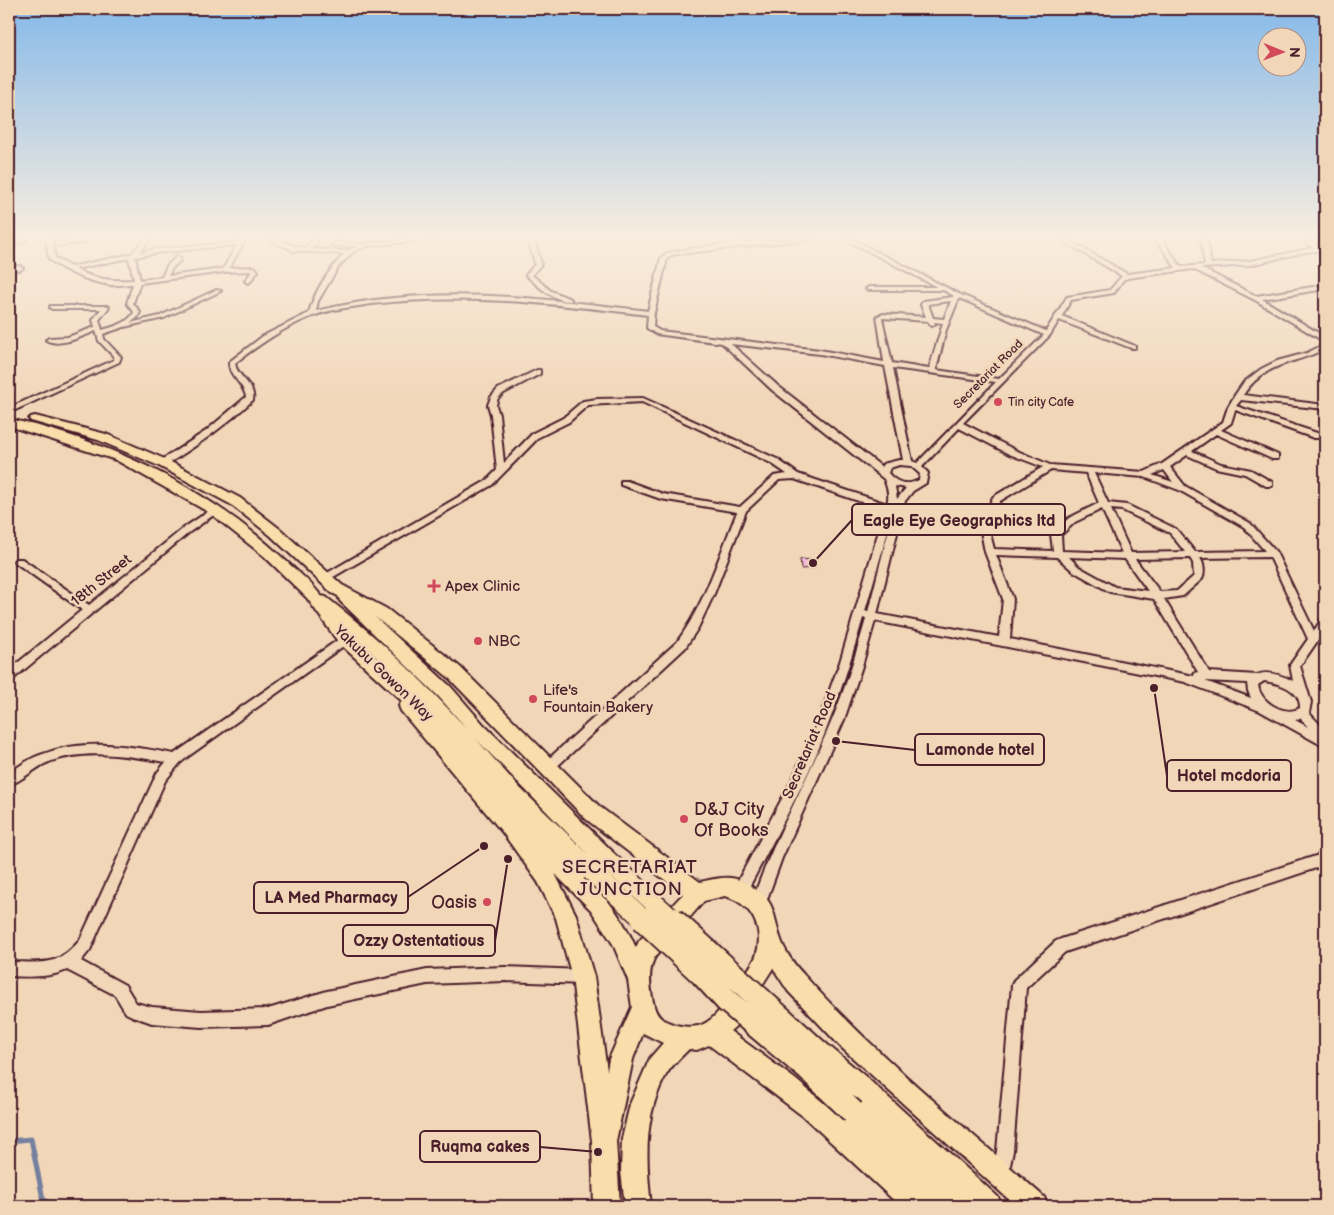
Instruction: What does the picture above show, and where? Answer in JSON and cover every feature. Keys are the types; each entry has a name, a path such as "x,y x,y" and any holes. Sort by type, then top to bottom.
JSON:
{"highway":[{"path":"9,411 102,437 163,463 235,502 276,532 445,692 598,865 727,1001 810,1071 954,1206"},
{"name":"Yakubu Gowon Way","path":"9,422 49,432 120,457 170,483 215,510 269,553 312,594 345,639 419,706 446,734 547,852 598,902 621,937 640,980"},
{"path":"331,583 382,613 454,672 593,813 698,893"},
{"path":"312,594 348,621 427,698 543,824 598,865 860,1087 989,1206"},
{"path":"376,667 431,737 510,827 545,875 566,916 583,977 604,1141 607,1206"},
{"path":"770,940 765,962 728,1018 710,1032 697,1038 675,1036 653,1027 648,1020 643,1007 640,980 641,960 647,949 698,893 745,882 766,919 770,940 787,972 796,983 844,1034 1035,1206"},
{"path":"604,1141 621,1059 643,1007"},
{"path":"710,1032 813,1108 920,1206"},
{"path":"638,1206 634,1171 634,1139 642,1104 658,1066 684,1037"}],"street":[{"path":"120,327 135,317 136,312 130,303 132,296"},
{"path":"49,340 69,339 162,317 208,296"},
{"path":"312,314 318,296"},
{"path":"556,296 590,306"},
{"path":"655,296 650,328 658,333 820,352 889,365 1001,381"},
{"path":"950,296 954,300"},
{"name":"Secretariat Road","path":"918,467 1048,334 1069,298 1085,296"},
{"path":"1250,296 1325,340"},
{"path":"1255,298 1270,296"},
{"path":"163,463 238,410 250,398 250,392 247,387 232,369 232,362 237,357 265,337 312,314 336,307 411,298 524,300 651,313"},
{"path":"932,371 942,330 954,300"},
{"path":"942,330 932,324 924,305 925,302 954,300 1048,334"},
{"path":"9,411 117,361 118,357 101,340 96,320 106,308 52,307"},
{"path":"908,463 880,317 946,321"},
{"path":"1058,317 1133,347"},
{"path":"724,342 775,388 886,476 905,486 918,484 924,477 918,467 908,463 886,466 886,476"},
{"path":"1146,475 1165,466 1227,423 1232,407 1238,397 1247,384 1263,370 1279,362 1309,354 1325,347"},
{"path":"501,471 495,415 492,405 495,397 501,391 537,372"},
{"path":"1238,397 1325,408"},
{"path":"331,583 489,483 536,435 566,420 586,403 597,401 638,400 646,402 774,461 795,476 888,508"},
{"path":"1232,407 1318,436"},
{"path":"958,424 1012,452 1049,467 1146,475 1182,488 1247,525 1273,554 1313,640"},
{"path":"1216,431 1275,457"},
{"path":"1185,451 1219,466 1248,472 1269,484"},
{"path":"1165,466 1182,488"},
{"path":"1004,643 1008,599 990,552 984,526 996,499 1049,467"},
{"path":"1089,470 1128,556 1157,596 1206,676"},
{"path":"548,767 685,639 693,628 709,594 742,510 777,478 795,476"},
{"name":"Secretariat Road","path":"758,905 766,876 838,720 856,668 864,616 888,508 893,494 886,476"},
{"path":"624,483 661,496 742,510"},
{"name":"Secretariat Road","path":"745,882 797,783 825,719 864,616 901,500 910,489 918,484"},
{"path":"1104,505 1124,507 1174,531 1198,562 1199,578 1180,594 1157,596 1114,590 1076,569 1058,553 1056,534 1072,520 1104,505"},
{"name":"18th Street","path":"9,676 188,529 215,510"},
{"path":"990,552 1128,556 1273,554"},
{"path":"19,561 89,610"},
{"path":"864,616 1186,678 1276,714 1325,742"},
{"path":"1279,679 1295,665 1325,624"},
{"path":"9,969 54,969 69,963 78,955 85,944 162,777 176,759 345,639"},
{"path":"1256,679 1252,683 1254,695 1276,714 1296,715 1302,713 1306,706 1295,665"},
{"path":"1186,678 1206,676 1279,679 1293,686 1303,696"},
{"path":"1302,713 1325,737"},
{"path":"9,780 46,758 64,753 115,752 151,754 176,759"},
{"path":"1000,1175 1004,1151 1019,985 1061,946 1325,859"},
{"path":"69,963 120,990 131,1008 137,1011 201,1019 268,1017 327,998 428,977 505,974 583,977"}],"building":[{"path":"800,559 813,560 815,568 801,569"}],"waterway":[{"path":"9,1141 31,1139 43,1199 54,1206"}],"place":[{"name":"Tin city Cafe","path":"998,402"},
{"name":"Eagle Eye Geographics ltd","path":"813,563"},
{"name":"Apex Clinic","path":"434,586"},
{"name":"NBC","path":"478,641"},
{"name":"Hotel mcdoria","path":"1154,688"},
{"name":"Life's Fountain Bakery","path":"533,699"},
{"name":"Lamonde hotel","path":"836,741"},
{"name":"D&J City Of Books","path":"684,819"},
{"name":"LA Med Pharmacy","path":"484,846"},
{"name":"Ozzy Ostentatious","path":"508,859"},
{"name":"Oasis","path":"487,902"},
{"name":"Ruqma cakes","path":"598,1152"}],"district":[{"name":"SECRETARIAT JUNCTION","path":"630,877"}]}
